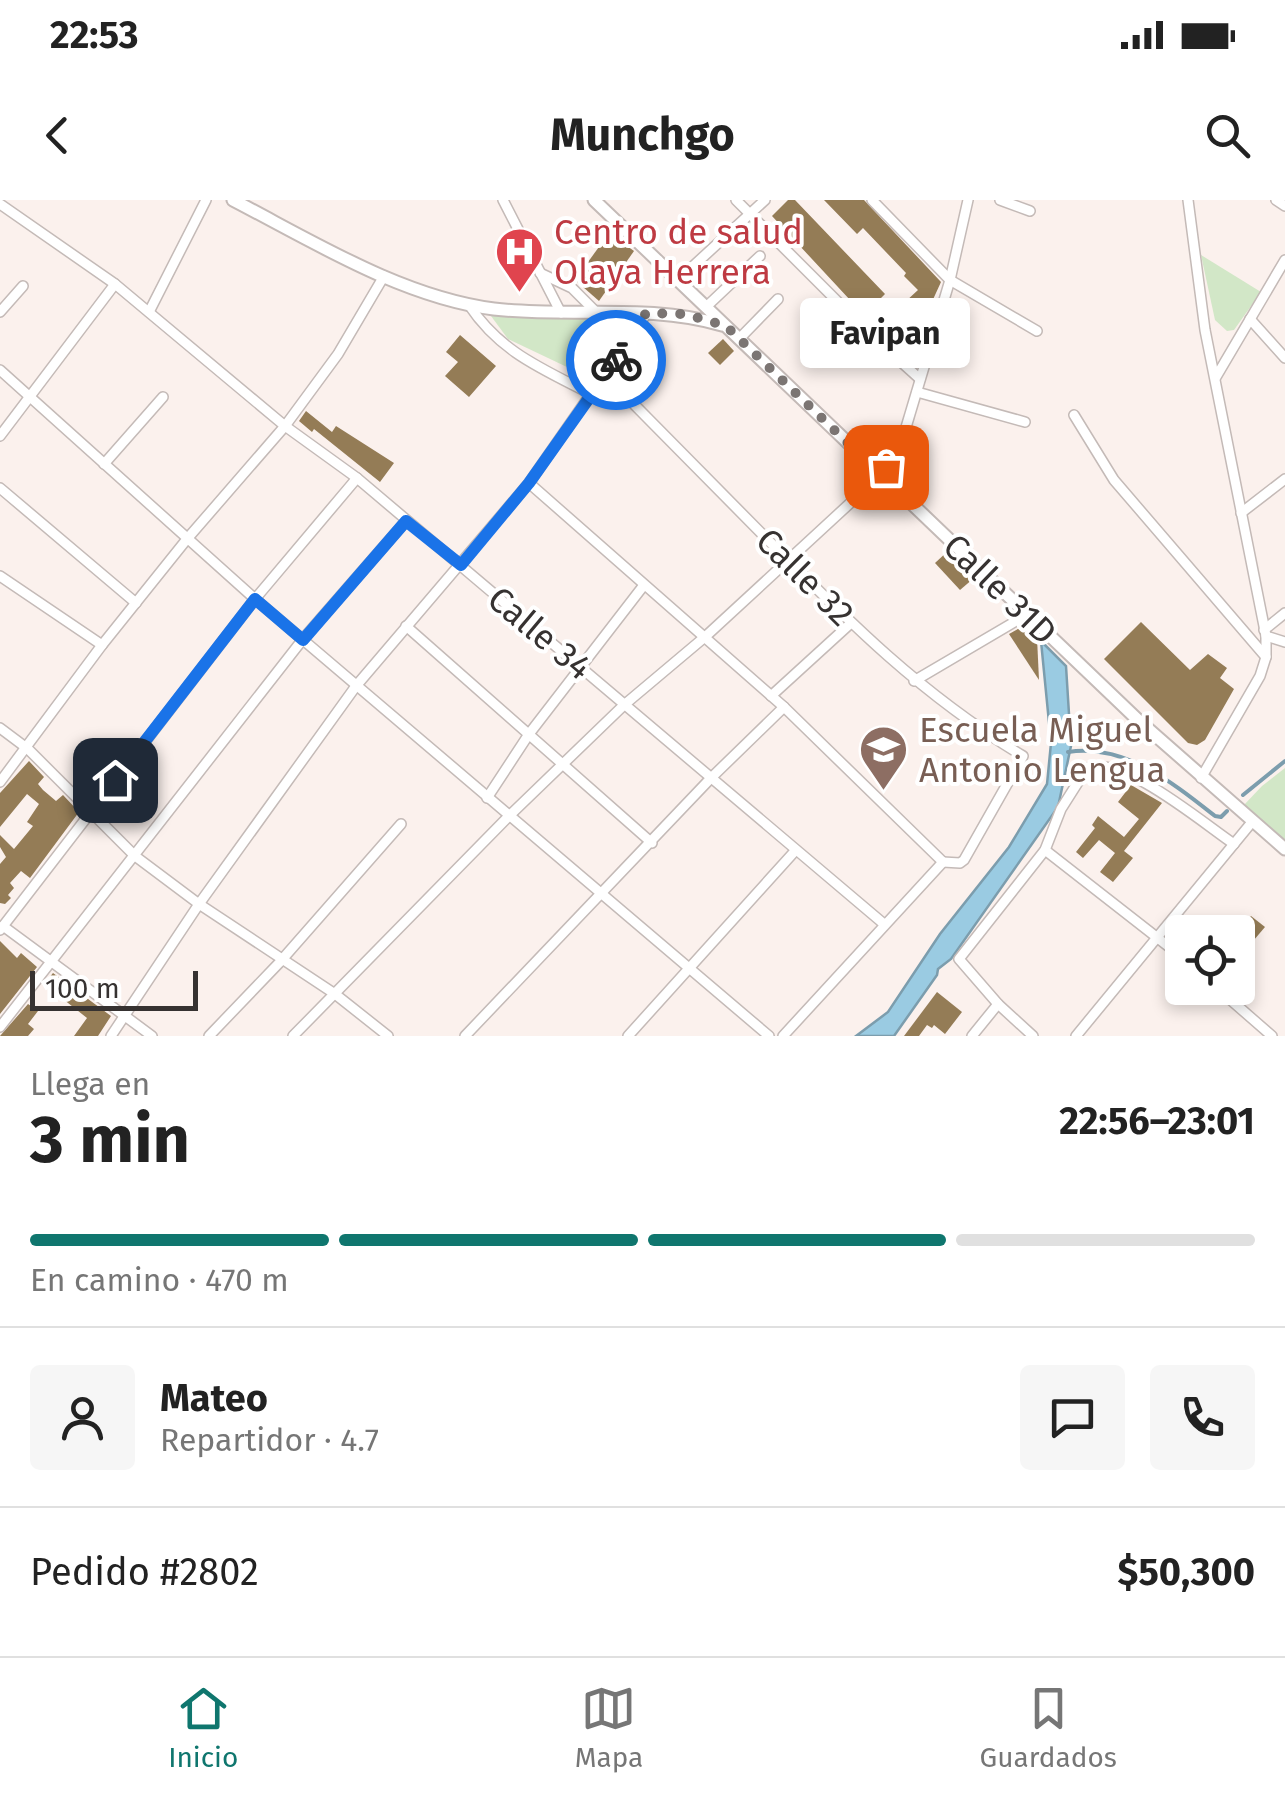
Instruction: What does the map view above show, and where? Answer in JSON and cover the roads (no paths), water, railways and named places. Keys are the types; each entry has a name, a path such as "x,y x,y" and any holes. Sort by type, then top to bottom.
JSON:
{"street":[{"path":"149,312 206,200"},
{"path":"232,200 384,276 469,305 562,314 685,314 726,326"},
{"path":"503,200 562,314"},
{"name":"Calle 31D","path":"594,200 739,338 877,479 1226,800 1285,849"},
{"path":"736,200 920,379"},
{"path":"678,280 765,200"},
{"path":"872,200 950,280 1037,332"},
{"path":"293,1036 508,816 624,705 706,636 877,479 904,434 950,280 968,200"},
{"path":"1000,200 1030,211"},
{"path":"1188,200 1195,272 1265,633 1266,657 1260,676 1202,778"},
{"path":"1276,200 1285,206"},
{"name":"Calle 34","path":"0,204 115,284 285,426 357,478 884,924"},
{"path":"706,307 760,256"},
{"path":"1216,377 1285,260"},
{"path":"540,273 572,288 597,313"},
{"path":"0,782 187,538 285,426 338,354 384,276"},
{"path":"0,436 115,284"},
{"path":"0,312 23,286"},
{"path":"739,338 778,299"},
{"path":"469,305 498,342 513,353 593,395"},
{"path":"111,1036 199,904 356,686 529,483 646,313"},
{"path":"1250,319 1285,358"},
{"path":"0,370 255,599 769,1036"},
{"name":"Calle 32","path":"606,375 851,623 914,681 1023,756 964,860 960,864 943,862"},
{"path":"917,392 1025,422"},
{"path":"104,464 164,397"},
{"path":"1074,416 1114,480 1266,657"},
{"path":"152,1036 2,928 255,599 357,478"},
{"path":"1242,513 1285,479"},
{"path":"529,483 706,636 943,862 783,1036"},
{"path":"0,488 136,603"},
{"path":"0,1027 303,640 406,521"},
{"path":"0,576 102,646"},
{"path":"487,798 580,665 644,586"},
{"path":"914,681 1028,614"},
{"path":"1265,633 1285,614"},
{"path":"771,696 851,623"},
{"path":"406,626 652,843"},
{"path":"1265,633 1285,642"},
{"path":"466,1036 711,778 784,708"},
{"path":"0,728 28,749 135,856 199,904 335,994 388,1036"},
{"path":"1033,1036 998,1004 959,959 1046,850 1062,809 1092,765 1134,777 1234,844"},
{"path":"1076,1036 1252,822"},
{"path":"208,1036 401,824"},
{"path":"1046,850 1165,942"},
{"path":"628,1036 796,852"},
{"path":"972,1036 998,1004"},
{"path":"1236,1005 1272,1036"}],"water":[{"path":"1041,641 1066,666 1071,746 1058,807 951,959 938,969 894,1036 856,1036 888,1012 940,934 1009,847 1047,784 1051,743"}],"waterway":[{"path":"1068,752 1089,751 1128,760 1165,779 1215,816 1221,817 1227,811"},
{"path":"1243,795 1285,761"}],"place":[{"name":"Centro de salud Olaya Herrera","path":"519,294"},
{"name":"Favipan","path":"886,467"},
{"name":"Escuela Miguel Antonio Lengua","path":"884,792"}]}
